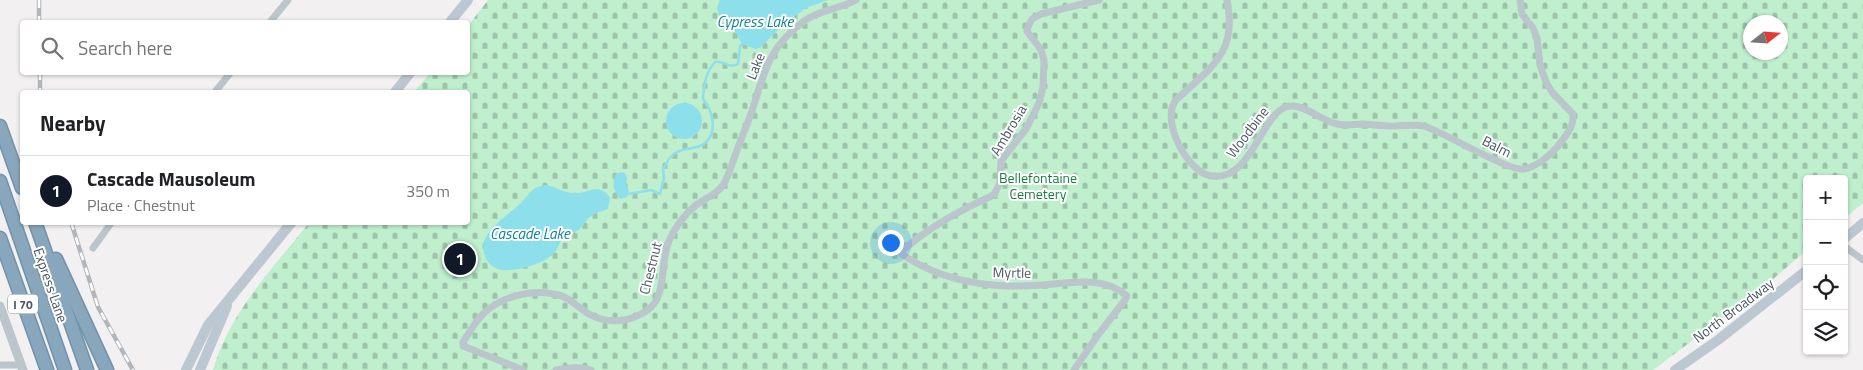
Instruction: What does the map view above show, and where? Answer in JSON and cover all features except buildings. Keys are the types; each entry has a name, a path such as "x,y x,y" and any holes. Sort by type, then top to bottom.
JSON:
{"highway":[{"path":"0,126 20,182"},
{"name":"Express Lane","path":"0,181 65,370"},
{"path":"36,225 87,370"},
{"name":"I 70","path":"0,238 47,370"},
{"path":"42,243 56,260 78,311 108,370"}],"main road":[{"path":"452,20 468,0"},
{"path":"397,90 409,75"},
{"path":"1848,236 1863,223"},
{"path":"186,370 208,325 290,225"},
{"name":"North Broadway","path":"1676,370 1718,340 1803,273"},
{"path":"200,370 231,298"}],"street":[{"path":"272,20 288,0"},
{"name":"Lake","path":"724,184 748,124 764,70 781,42 806,20 856,0"},
{"name":"Ambrosia","path":"900,254 933,227 958,212 994,195 997,190 1002,175 1001,161 1026,129 1039,103 1043,87 1044,60 1042,50 1028,31 1032,19 1054,10 1100,0"},
{"name":"Woodbine","path":"1227,0 1230,29 1227,44 1215,63 1172,105 1170,112 1172,122 1181,149 1200,172 1220,176 1227,174 1242,162 1257,145 1272,116 1288,106"},
{"name":"Balm","path":"1288,106 1303,109 1338,124 1378,126 1416,124 1434,129 1513,168 1524,169 1552,155 1573,124 1573,114 1552,92 1546,82 1540,65 1537,38 1533,28 1522,14 1520,0"},
{"path":"217,90 229,75"},
{"name":"Chestnut","path":"524,370 463,346 463,342 481,315 491,306 506,299 520,295 540,293 556,295 571,301 600,319 613,321 626,320 650,308 656,301 660,290 664,257 668,242 675,229 695,206 724,184"},
{"path":"93,248 110,225"},
{"path":"1848,249 1863,260"},
{"name":"Myrtle","path":"900,254 930,270 958,280 1012,286 1090,282 1112,287 1127,296 1074,370"},
{"path":"0,306 22,368 0,365"},
{"path":"556,370 584,368 591,370"}],"green space":[{"name":"Bellefontaine Cemetery","path":"488,0 1863,0 1863,203 1848,216 1848,175 1803,175 1803,253 1765,286 1653,370 213,370 220,349 241,310 267,274 307,225 470,225 470,90 416,90 428,75 470,75 470,23"}],"water":[{"name":"Cypress Lake","path":"720,0 828,0 806,8 782,26 760,48 756,49 742,44 735,31 719,15 717,8"},
{"path":"684,103 691,104 697,108 701,114 701,128 697,134 691,138 684,139 677,138 671,134 667,128 666,121 667,114 671,108 677,104"},
{"path":"625,173 627,178 626,185 629,191 627,197 620,199 613,184 616,174"},
{"name":"Cascade Lake","path":"542,185 570,193 602,190 610,198 608,208 591,216 579,229 563,239 555,252 545,260 520,269 504,270 494,267 487,260 483,248 488,233 532,191"}],"waterway":[{"path":"629,194 651,190 660,194 664,178 663,170 671,157 680,151 700,146 710,137 713,124 712,117 703,99 707,75 715,62 732,66 738,64 742,44"}],"railway":[{"path":"39,0 39,20"},
{"path":"40,75 40,90"},
{"path":"72,225 98,307 133,370"}],"place":[{"name":"Cascade Mausoleum","path":"460,259"}]}
